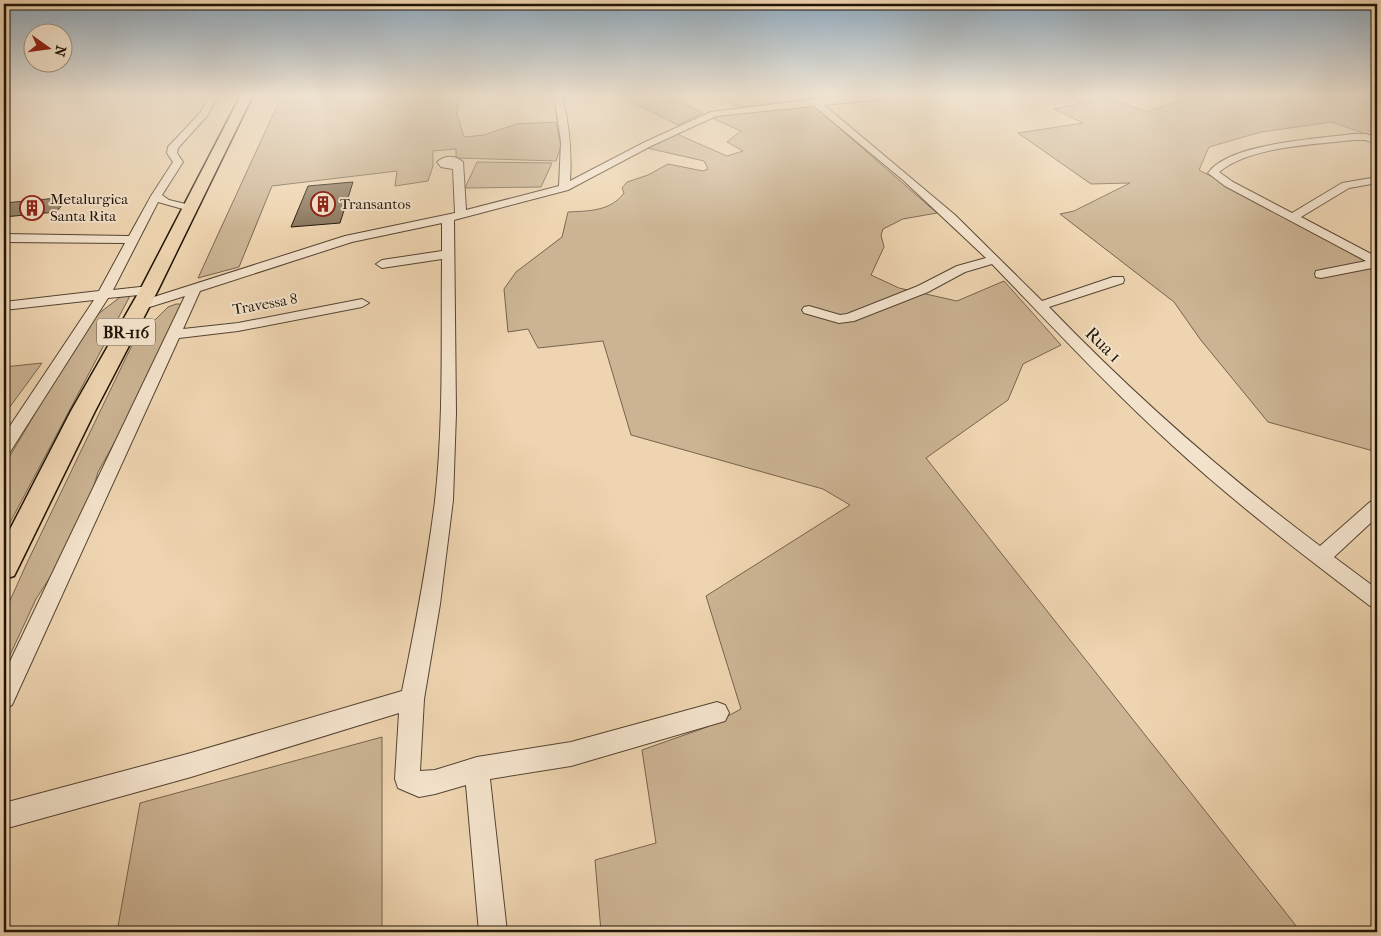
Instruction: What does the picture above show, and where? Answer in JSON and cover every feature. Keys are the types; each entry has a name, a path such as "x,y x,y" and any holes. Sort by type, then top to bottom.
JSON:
{"highway":[{"name":"BR-116","path":"4,568 83,411 145,298 225,139"}],"street":[{"path":"4,448 104,295 156,196 178,162 172,153 173,147 181,139"},
{"path":"564,188 568,151 566,139"},
{"path":"4,306 104,295 145,298 195,288 349,239 518,202 564,188 661,139"},
{"name":"Rua 1","path":"861,139 900,170 994,259 1070,340 1160,426 1220,479 1377,600"},
{"path":"1340,139 1249,152 1213,171 1219,178 1377,263"},
{"path":"457,166 455,216 449,254 448,413 444,500 430,604 412,699 407,779 419,784 435,782 477,769 571,754 717,713"},
{"path":"1293,217 1346,185 1377,180"},
{"path":"156,196 165,202 190,208"},
{"path":"4,238 134,240"},
{"path":"382,264 449,254"},
{"path":"809,310 839,319 849,318 923,289 961,269 994,259"},
{"path":"1322,274 1377,263"},
{"path":"1039,306 1118,280"},
{"path":"4,698 195,288"},
{"name":"Travessa 8","path":"174,334 238,327 362,303"},
{"path":"1320,557 1377,506"},
{"path":"4,816 191,765 412,699"},
{"path":"477,769 493,932"}],"shaded area":[{"path":"262,139 559,139 561,146 556,161 456,158 456,149 433,151 433,166 428,181 395,186 397,171 272,186 239,267 198,278"},
{"path":"667,139 688,139 727,156 743,151 727,142 731,139 852,139 937,213 903,219 883,229 881,235 884,247 871,275 899,288 957,301 1004,281 1061,345 1023,364 1008,400 926,458 1301,932 601,932 595,860 656,843 642,750 707,727 741,709 706,596 850,505 823,489 631,435 603,341 538,348 528,329 508,332 504,289 516,272 562,237 568,212 606,207 619,199 624,193 622,188 627,182 648,175 668,164 703,171 708,169 704,161 647,148"},
{"path":"1026,139 1238,139 1209,147 1199,170 1377,262 1377,452 1268,422 1200,339 1174,302 1060,214 1074,211 1130,183 1091,184"},
{"path":"477,162 552,163 541,187 465,188"},
{"path":"131,294 4,534 4,466 78,341 98,314 123,295"},
{"path":"182,304 118,436 98,472 89,502 58,565 36,599 4,668 4,614 26,565 134,341 168,307"},
{"path":"42,363 4,415 4,367"},
{"path":"382,737 382,932 117,932 140,803"}],"building":[{"name":"Transantos","path":"353,182 340,223 291,227 308,186"},
{"name":"Metalurgica Santa Rita","path":"69,197 56,212 4,217 4,203"}],"place":[{"name":"Transantos","path":"323,204"},
{"name":"Metalurgica Santa Rita","path":"32,208"}]}
